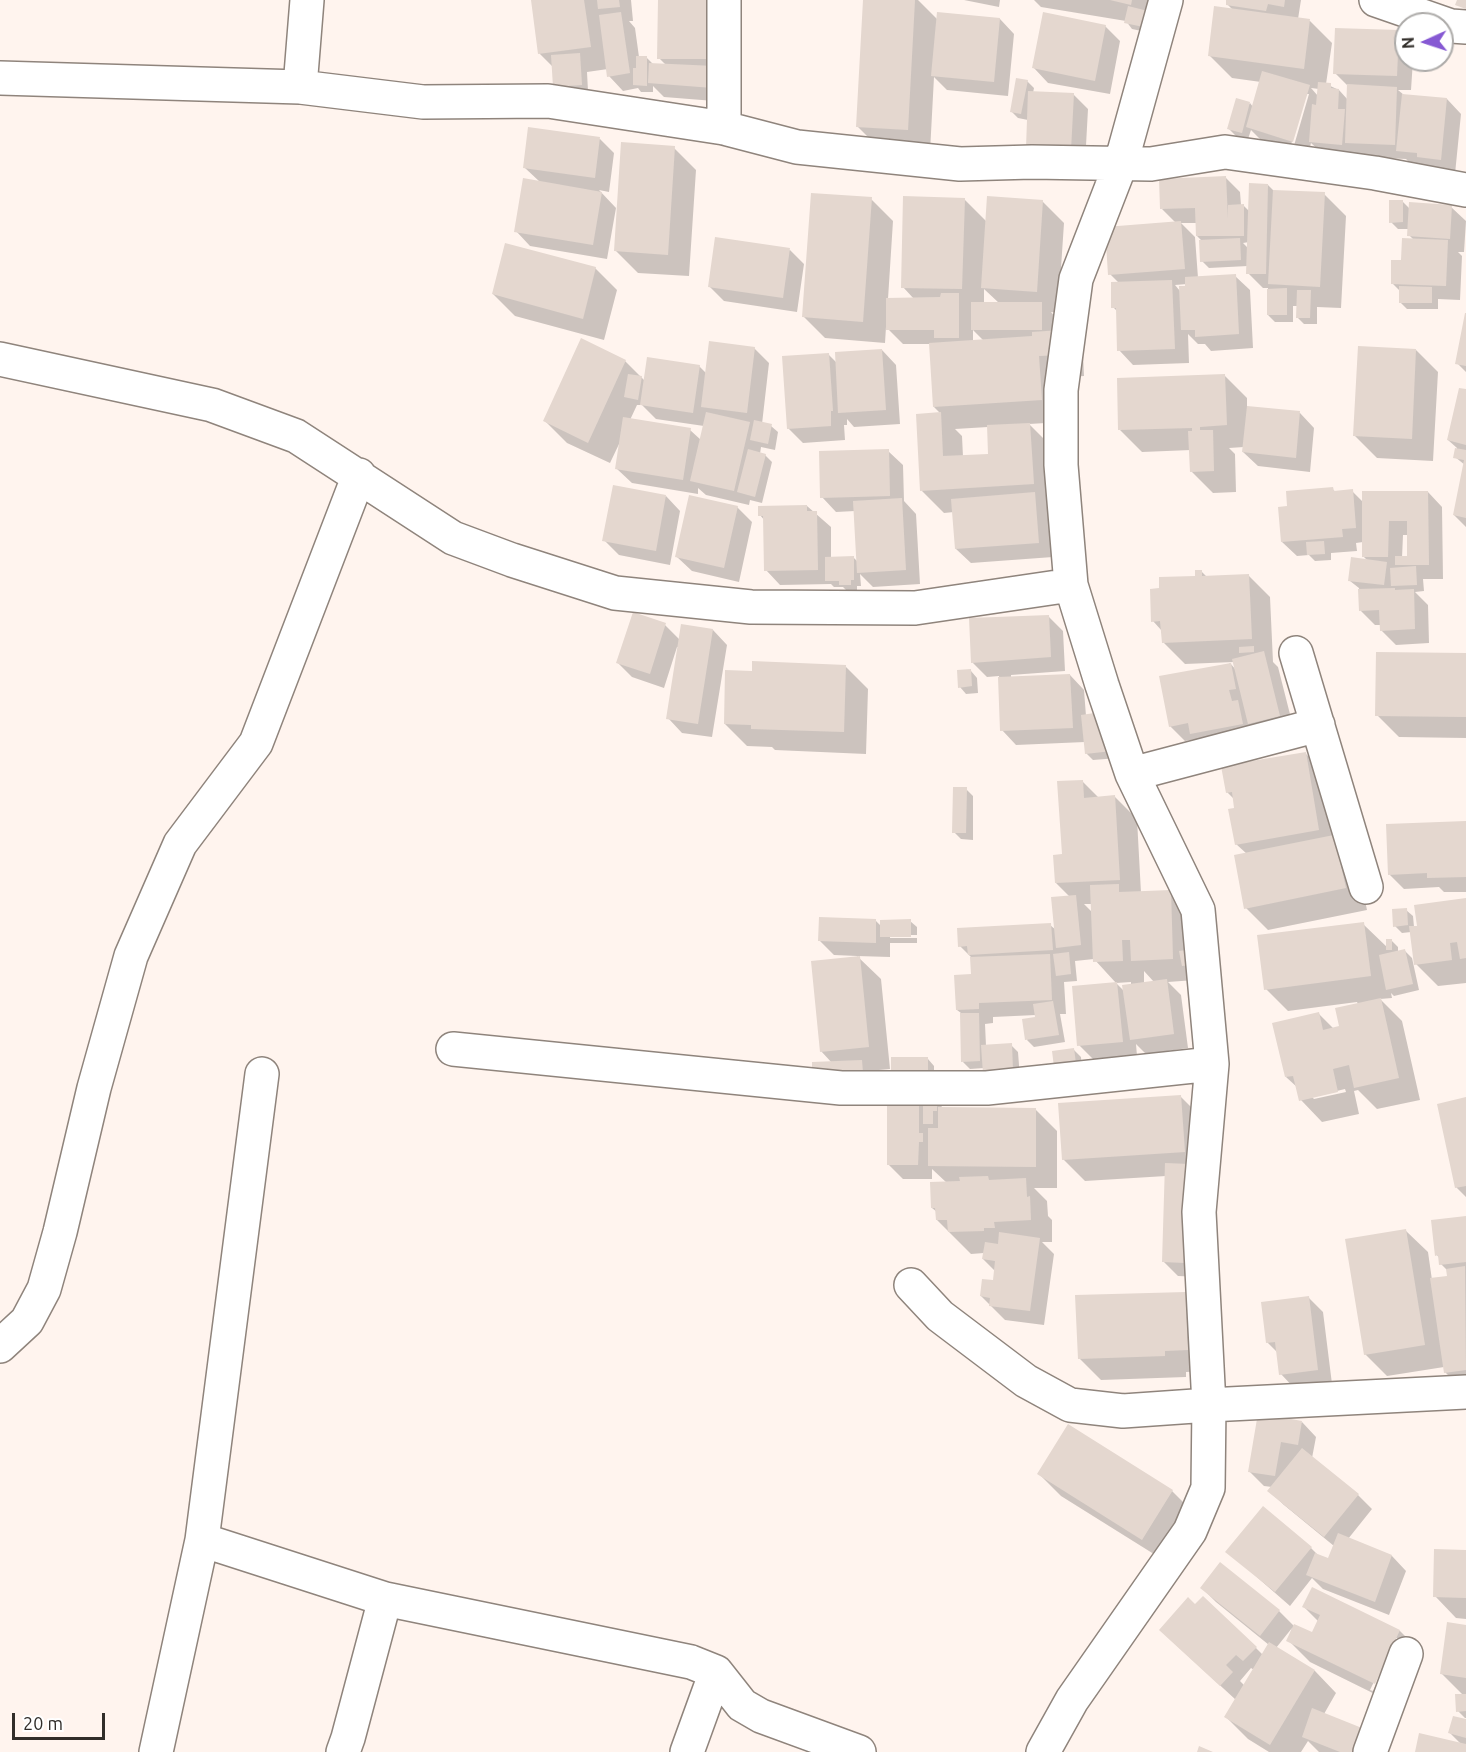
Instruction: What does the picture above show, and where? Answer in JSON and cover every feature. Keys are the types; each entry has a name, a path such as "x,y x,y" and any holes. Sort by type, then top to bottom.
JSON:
{"street":[{"path":"300,87 307,0"},
{"path":"724,0 724,128"},
{"path":"1043,1752 1072,1700 1190,1531 1208,1488 1209,1405 1199,1212 1212,1064 1198,910 1132,774 1071,585 1061,465 1061,390 1076,279 1121,163 1166,0"},
{"path":"1376,0 1451,26 1466,27"},
{"path":"0,78 300,87 423,102 548,101 724,128 797,147 960,164 1032,162 1151,164 1225,153 1376,173 1466,190"},
{"path":"0,359 212,405 296,436 453,538 512,561 615,593 751,608 915,608 1071,585"},
{"path":"0,1346 27,1321 44,1289 94,1088 131,956 180,844 256,743 359,475"},
{"path":"1296,653 1366,887"},
{"path":"1132,774 1318,725"},
{"path":"453,1048 841,1088 987,1088 1212,1064"},
{"path":"156,1752 202,1540 262,1074"},
{"path":"911,1285 940,1316 1026,1381 1070,1406 1123,1412 1209,1405 1466,1392"},
{"path":"202,1540 385,1599 691,1662 716,1672 742,1705 761,1716 859,1752"},
{"path":"343,1752 385,1599"},
{"path":"1370,1752 1406,1654"},
{"path":"687,1752 716,1672"}],"building":[{"path":"531,0 584,0 591,47 538,54"},
{"path":"597,0 619,0 620,7 598,9"},
{"path":"658,0 714,0 713,59 657,59"},
{"path":"863,0 915,0 908,130 856,127"},
{"path":"1110,0 1132,0 1131,5"},
{"path":"1226,0 1285,0 1284,7 1268,4 1266,11 1226,5"},
{"path":"1457,0 1466,0 1466,9 1455,5"},
{"path":"1128,6 1148,11 1144,27 1124,23"},
{"path":"1214,6 1310,19 1304,69 1208,56"},
{"path":"621,12 630,73 607,77 599,15"},
{"path":"937,12 1000,18 994,82 931,76"},
{"path":"1043,12 1106,25 1095,81 1032,68"},
{"path":"1335,28 1394,30 1394,72 1397,72 1397,76 1333,74"},
{"path":"580,53 582,85 553,87 551,55"},
{"path":"636,56 647,56 647,86 633,85"},
{"path":"649,63 714,66 713,88 648,83"},
{"path":"1262,71 1310,85 1293,142 1246,127"},
{"path":"1016,78 1028,80 1021,114 1010,112"},
{"path":"1318,82 1331,83 1331,88 1339,89 1338,109 1345,109 1342,145 1309,142 1312,104 1316,105"},
{"path":"1347,84 1397,87 1395,145 1345,143"},
{"path":"1028,91 1074,93 1071,150 1026,148"},
{"path":"1402,94 1447,98 1441,160 1417,157 1417,153 1396,151"},
{"path":"1236,98 1250,102 1242,133 1227,129"},
{"path":"528,127 600,137 595,178 523,168"},
{"path":"621,142 675,146 668,255 614,251"},
{"path":"1226,176 1228,219 1228,205 1244,204 1244,236 1196,236 1195,208 1160,209 1159,179"},
{"path":"523,178 602,192 593,245 514,232"},
{"path":"1249,183 1268,184 1266,274 1246,274"},
{"path":"1273,190 1325,192 1320,287 1268,284"},
{"path":"811,193 872,197 863,322 802,317"},
{"path":"903,196 965,198 962,289 901,288"},
{"path":"987,196 1043,200 1037,292 981,288"},
{"path":"1389,200 1403,200 1403,222 1389,223"},
{"path":"1409,202 1452,205 1450,239 1407,236"},
{"path":"1181,221 1185,269 1108,275 1105,227"},
{"path":"715,237 790,248 783,298 708,287"},
{"path":"1240,238 1241,260 1200,262 1199,240"},
{"path":"1402,238 1448,240 1446,286 1391,284 1391,260 1401,260"},
{"path":"505,243 596,267 583,319 492,294"},
{"path":"1236,274 1239,334 1195,337 1195,330 1181,330 1179,286 1185,286 1185,277"},
{"path":"1172,280 1175,349 1117,351 1116,308 1111,308 1111,282"},
{"path":"1399,286 1432,287 1432,303 1399,303"},
{"path":"1287,288 1287,315 1267,315 1267,289"},
{"path":"1297,290 1311,290 1310,318 1296,318"},
{"path":"941,293 959,293 959,338 934,338 934,330 886,330 886,298 940,297"},
{"path":"971,302 1042,302 1042,330 971,330"},
{"path":"1466,313 1466,366 1455,364"},
{"path":"1061,330 1062,355 1039,356 1042,400 933,407 929,343 1032,336 1032,332"},
{"path":"581,338 626,360 588,443 543,421"},
{"path":"709,341 755,347 747,413 701,407"},
{"path":"1358,346 1416,349 1412,439 1353,436"},
{"path":"882,349 886,410 838,413 835,352"},
{"path":"829,353 833,411 831,411 831,426 787,429 782,356"},
{"path":"647,357 700,365 693,413 640,405"},
{"path":"628,374 642,376 638,400 624,397"},
{"path":"1225,374 1227,425 1200,427 1200,430 1213,430 1214,471 1190,472 1188,431 1192,431 1192,428 1118,430 1117,378"},
{"path":"1459,388 1466,389 1466,445 1447,440"},
{"path":"1247,406 1300,411 1296,458 1242,452"},
{"path":"706,412 750,422 734,491 690,481"},
{"path":"941,412 943,456 988,454 987,425 1030,423 1034,484 920,491 916,414"},
{"path":"623,417 691,428 683,480 615,469"},
{"path":"754,420 772,424 768,444 750,440"},
{"path":"1455,448 1466,450 1466,518 1453,515 1464,460 1453,458"},
{"path":"748,449 766,454 755,497 737,492"},
{"path":"889,449 890,496 820,498 819,451"},
{"path":"613,485 666,495 656,551 602,541"},
{"path":"1333,487 1334,491 1353,489 1356,528 1342,529 1343,537 1281,542 1278,507 1287,506 1286,491"},
{"path":"1362,491 1428,491 1429,565 1395,565 1395,556 1407,556 1407,521 1389,521 1388,557 1362,557"},
{"path":"1035,492 1039,543 955,549 951,499"},
{"path":"689,495 738,506 724,568 675,557"},
{"path":"902,498 906,570 857,573 853,501"},
{"path":"807,505 807,511 817,511 818,570 764,571 763,516 758,516 758,506"},
{"path":"1324,541 1325,554 1307,555 1306,542"},
{"path":"854,556 854,580 851,580 851,585 839,585 839,581 825,581 825,557"},
{"path":"1351,557 1387,562 1384,585 1348,581"},
{"path":"1416,566 1417,585 1391,586 1390,568"},
{"path":"1195,570 1202,570 1202,576 1249,574 1252,639 1162,643 1160,621 1151,622 1150,589 1159,588 1159,577 1195,576"},
{"path":"1395,588 1395,590 1414,589 1415,629 1380,631 1379,610 1359,611 1358,589"},
{"path":"633,612 666,623 650,674 616,663"},
{"path":"1049,615 1051,657 971,663 969,618"},
{"path":"681,624 713,629 698,724 666,719"},
{"path":"1254,646 1254,652 1239,653 1239,647"},
{"path":"1264,651 1280,716 1248,724 1232,659"},
{"path":"1376,652 1466,653 1466,717 1375,716"},
{"path":"752,661 846,665 844,732 751,729 751,725 724,724 725,670 752,671"},
{"path":"1231,663 1236,689 1229,690 1232,701 1238,700 1243,724 1190,734 1188,723 1169,727 1159,676"},
{"path":"971,669 972,686 958,688 957,670"},
{"path":"1070,674 1073,728 1000,731 998,677"},
{"path":"1108,711 1112,751 1085,754 1081,715"},
{"path":"1306,752 1319,830 1235,845 1228,809 1234,808 1232,792 1226,793 1221,766"},
{"path":"1083,780 1084,798 1115,795 1120,880 1055,883 1053,855 1062,854 1057,781"},
{"path":"953,787 967,787 966,833 952,833"},
{"path":"1466,821 1466,877 1427,878 1427,873 1388,875 1386,824"},
{"path":"1334,835 1346,888 1244,909 1234,855"},
{"path":"1119,884 1119,892 1171,890 1173,959 1131,961 1130,940 1122,940 1123,961 1093,962 1090,885"},
{"path":"1076,895 1081,945 1056,948 1051,897"},
{"path":"1466,898 1466,958 1460,959 1457,942 1450,943 1452,960 1414,965 1409,926 1417,926 1414,905"},
{"path":"1407,908 1408,925 1393,927 1392,909"},
{"path":"819,917 876,919 876,943 818,941"},
{"path":"911,919 911,937 880,937 880,920"},
{"path":"1364,922 1371,976 1264,990 1257,935"},
{"path":"1051,923 1053,950 968,955 967,946 958,947 957,928"},
{"path":"1386,939 1392,939 1392,950 1386,950"},
{"path":"1193,949 1195,964 1182,966 1179,951"},
{"path":"1405,949 1413,984 1386,990 1379,955"},
{"path":"1069,952 1071,974 1056,976 1053,954"},
{"path":"1050,954 1052,1000 979,1003 979,1009 956,1010 954,975 971,974 970,957"},
{"path":"860,956 869,1047 820,1052 811,961"},
{"path":"1167,979 1174,1034 1130,1040 1122,985"},
{"path":"1117,982 1123,1042 1077,1046 1072,986"},
{"path":"1381,998 1399,1078 1354,1088 1349,1065 1333,1069 1338,1092 1299,1101 1293,1076 1285,1077 1272,1023 1319,1012 1323,1030 1339,1026 1335,1008"},
{"path":"1053,1001 1059,1035 1025,1040 1022,1019 1035,1017 1033,1004"},
{"path":"960,1013 979,1013 980,1061 961,1062"},
{"path":"1012,1043 1013,1072 983,1074 981,1045"},
{"path":"1074,1048 1076,1064 1054,1067 1052,1051"},
{"path":"891,1057 928,1057 928,1078 891,1078"},
{"path":"862,1060 863,1073 812,1075 812,1062"},
{"path":"1181,1095 1185,1152 1062,1160 1058,1103"},
{"path":"1466,1097 1466,1186 1455,1188 1437,1104"},
{"path":"887,1098 919,1098 919,1133 923,1133 923,1142 919,1142 918,1165 887,1165"},
{"path":"923,1098 937,1098 937,1111 933,1111 933,1124 923,1124"},
{"path":"938,1107 1036,1108 1036,1167 928,1166 928,1128 938,1128"},
{"path":"1165,1163 1189,1164 1186,1263 1162,1262"},
{"path":"988,1176 989,1180 1026,1178 1027,1197 1030,1196 1031,1220 994,1222 995,1228 984,1228 984,1231 948,1232 947,1220 936,1220 935,1208 931,1208 930,1182 960,1181 959,1177"},
{"path":"1466,1216 1466,1262 1439,1265 1438,1255 1435,1256 1431,1220"},
{"path":"1406,1229 1425,1345 1364,1355 1345,1239"},
{"path":"999,1232 1040,1238 1030,1311 989,1306 990,1298 980,1296 982,1279 993,1280 995,1261 982,1259 985,1242 998,1244"},
{"path":"1465,1266 1466,1370 1444,1373 1430,1278 1447,1276 1446,1269"},
{"path":"1186,1292 1188,1350 1165,1351 1165,1356 1078,1359 1075,1295"},
{"path":"1309,1296 1318,1370 1279,1375 1275,1342 1266,1343 1261,1302"},
{"path":"1258,1413 1302,1421 1298,1445 1281,1442 1275,1476 1248,1472"},
{"path":"1068,1424 1173,1490 1142,1540 1037,1474"},
{"path":"1302,1448 1359,1494 1324,1537 1267,1491"},
{"path":"1263,1506 1312,1547 1275,1592 1225,1552"},
{"path":"1338,1533 1392,1555 1375,1602 1306,1575 1315,1553 1328,1558"},
{"path":"1434,1549 1466,1550 1466,1598 1433,1597"},
{"path":"1220,1562 1280,1610 1260,1636 1200,1588"},
{"path":"1312,1587 1400,1630 1375,1684 1286,1641 1294,1624 1312,1632 1320,1615 1302,1607"},
{"path":"1203,1596 1257,1647 1243,1661 1236,1655 1226,1665 1233,1672 1220,1686 1159,1630 1188,1597 1195,1604"},
{"path":"1447,1622 1466,1625 1466,1678 1440,1674"},
{"path":"1269,1642 1315,1670 1270,1745 1224,1717"},
{"path":"1455,1694 1466,1694 1466,1711 1456,1712"},
{"path":"1312,1708 1362,1728 1353,1752 1340,1752 1302,1737"},
{"path":"1453,1716 1466,1719 1466,1738 1448,1733"},
{"path":"1419,1733 1466,1744 1466,1752 1415,1752"},
{"path":"1199,1746 1213,1752 1197,1752"}]}
